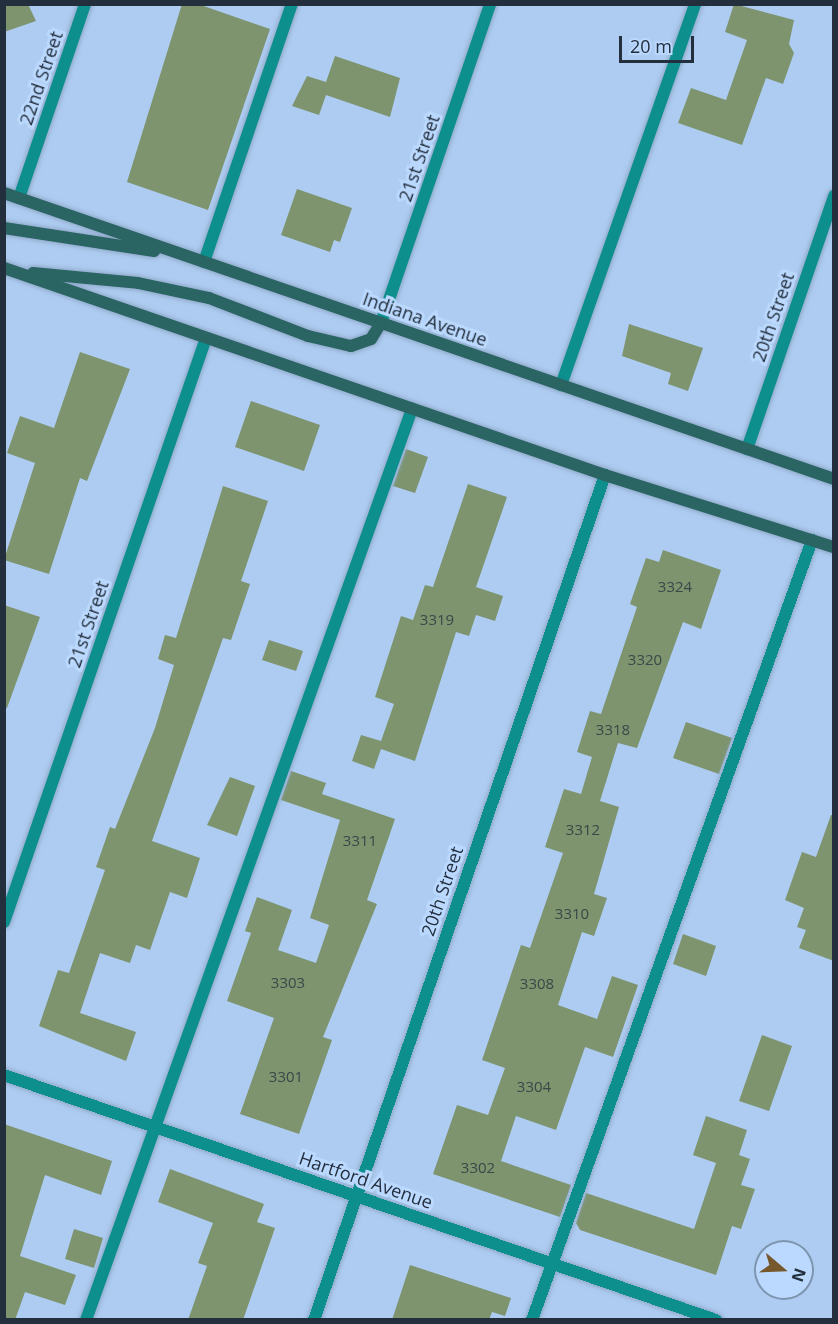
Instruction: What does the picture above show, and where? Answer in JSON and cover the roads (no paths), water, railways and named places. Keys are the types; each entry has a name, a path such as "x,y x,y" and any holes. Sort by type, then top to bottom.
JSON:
{"main road":[{"name":"Indiana Avenue","path":"4,193 834,479"},
{"path":"4,228 185,255"},
{"path":"8,270 138,283 208,298 308,336 351,346 371,339 381,323"},
{"path":"8,270 605,475 834,547"}],"street":[{"name":"22nd Street","path":"19,198 85,4"},
{"path":"204,262 292,4"},
{"name":"21st Street","path":"381,323 490,4"},
{"path":"561,385 695,4"},
{"name":"20th Street","path":"747,448 834,196"},
{"name":"21st Street","path":"4,922 206,338"},
{"path":"86,1320 152,1125 412,409"},
{"name":"20th Street","path":"314,1320 605,475"},
{"path":"532,1320 812,540"},
{"name":"Hartford Avenue","path":"4,1074 716,1320"}]}
